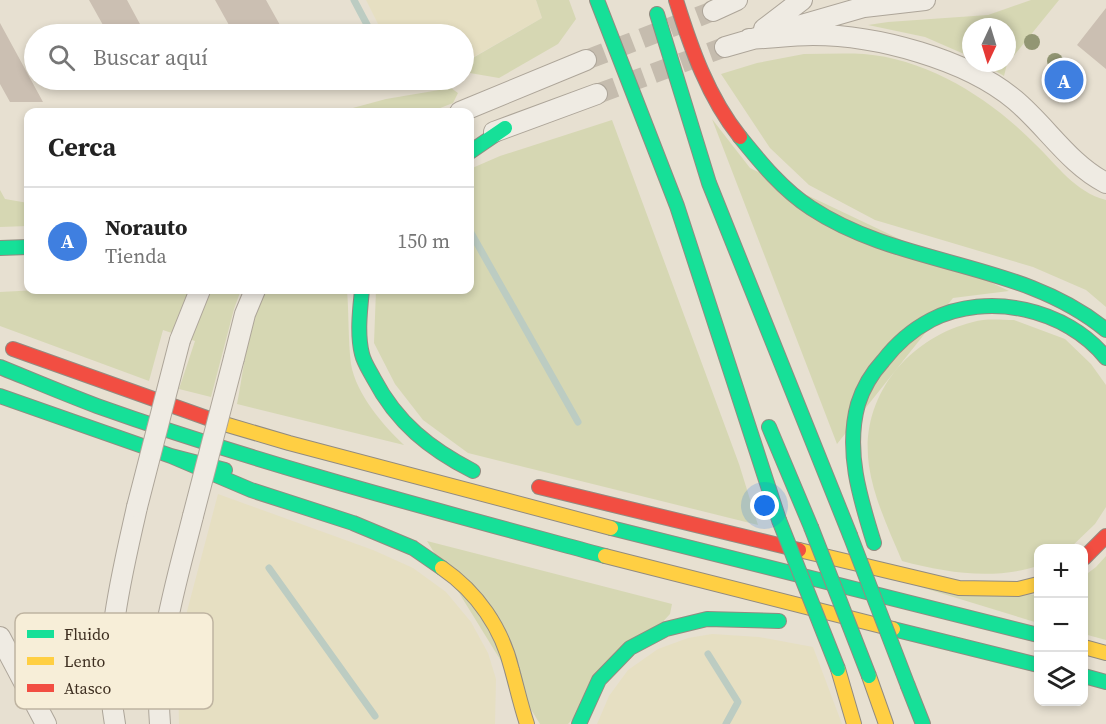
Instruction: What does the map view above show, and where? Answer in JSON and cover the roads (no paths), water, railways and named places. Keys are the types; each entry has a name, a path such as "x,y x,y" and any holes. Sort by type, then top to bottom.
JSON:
{"highway":[{"path":"597,0 677,206 742,361"},
{"path":"653,0 708,183 850,535 923,724"},
{"path":"676,0 696,59 727,119 770,172 791,193 816,212 867,237 1010,279 1056,297 1086,313 1106,330"},
{"path":"474,150 505,128"},
{"path":"677,206 779,520 838,669 854,724"},
{"path":"0,248 24,247"},
{"path":"362,294 362,354 382,396 410,431 447,458 479,473 441,466"},
{"path":"734,605 791,623 910,650 873,543 854,471 852,439 858,405 868,381 886,354 910,332 940,315 970,306 1032,310 1062,322 1081,334 1106,358"},
{"path":"0,344 227,425 653,539 1034,635"},
{"path":"0,367 95,405 182,435 445,513 642,566 1034,664"},
{"path":"0,396 171,456 251,490 353,523 413,548 457,578 483,605 502,639 527,724"},
{"path":"765,416 811,527 886,724"},
{"path":"290,442 419,463"},
{"path":"171,456 261,479"},
{"path":"531,485 959,588 1018,589 1034,585"},
{"path":"1088,554 1106,536"},
{"path":"570,561 614,573"},
{"path":"579,724 599,680 630,648 666,628 707,619 791,623"},
{"path":"1088,648 1106,653"},
{"path":"1088,677 1106,682"}],"street":[{"path":"713,11 737,0"},
{"path":"749,39 774,23 802,0"},
{"path":"724,47 864,7 925,0"},
{"path":"749,39 813,35 845,37 895,45 945,61 1014,98 1084,170 1106,183"},
{"path":"470,108 586,60"},
{"path":"474,140 597,94"},
{"path":"115,613 118,590 137,507 180,340 198,294"},
{"path":"170,613 245,314 253,294"},
{"path":"0,638 15,666"},
{"path":"514,724 518,698"},
{"path":"38,709 46,724"},
{"path":"113,709 115,724"},
{"path":"158,709 160,724"}],"waterway":[{"path":"354,0 367,24"},
{"path":"474,238 578,422"},
{"path":"269,568 375,716"},
{"path":"708,654 738,702 726,724"}],"tunnel":[{"path":"586,60 713,11"},
{"path":"597,94 725,47"}],"place":[{"name":"Norauto","path":"1064,80"}]}
